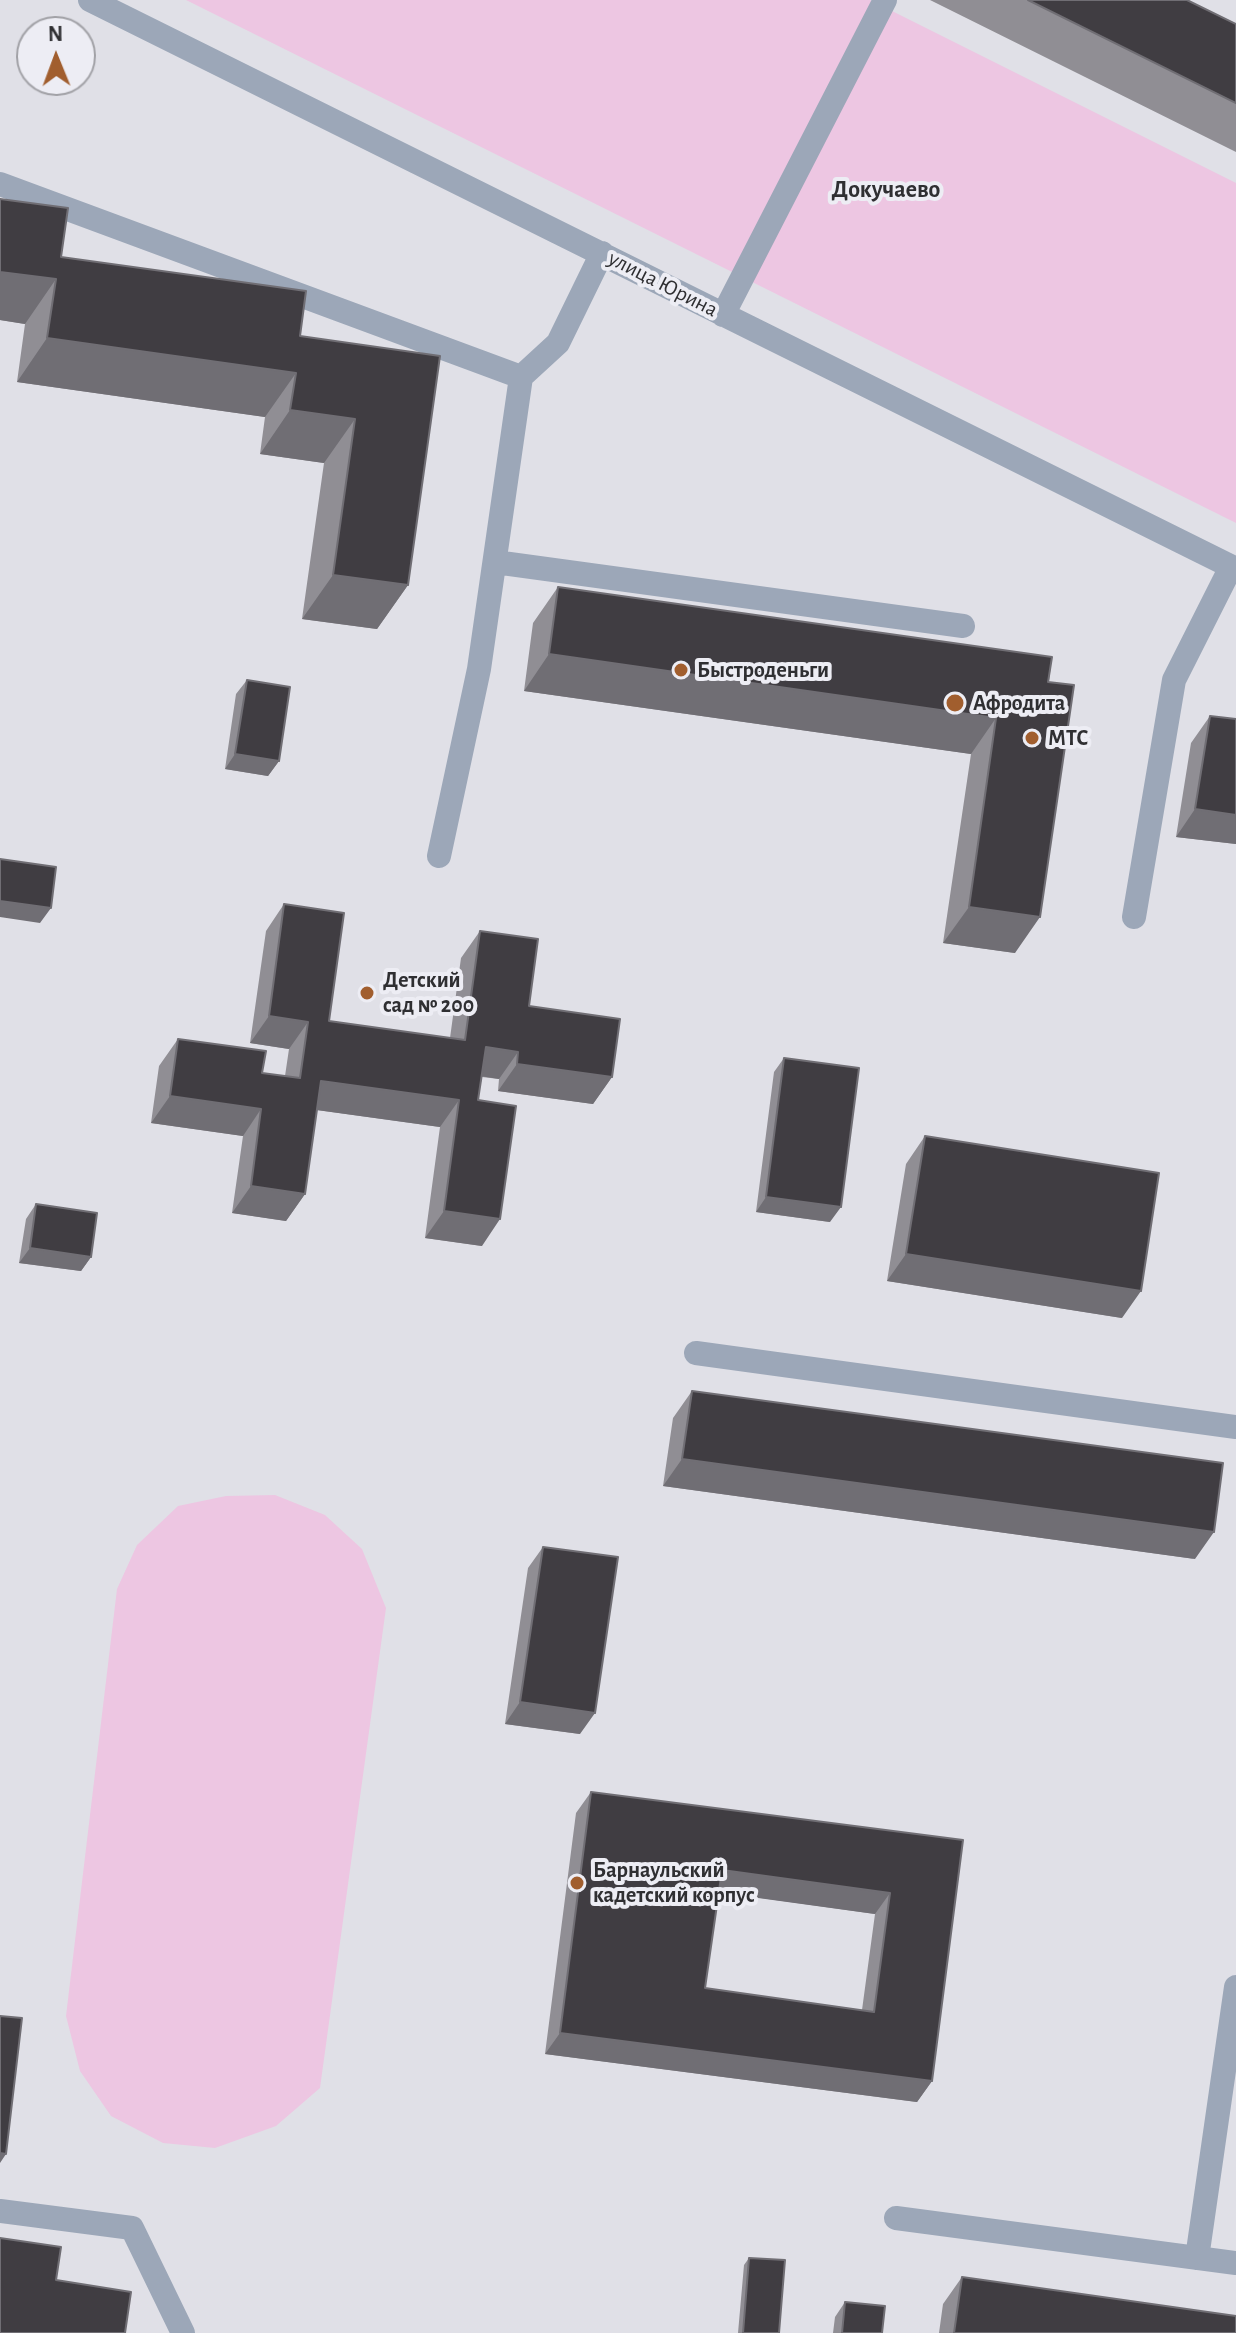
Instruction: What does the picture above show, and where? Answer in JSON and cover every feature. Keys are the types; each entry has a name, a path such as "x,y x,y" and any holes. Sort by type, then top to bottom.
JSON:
{"street":[{"name":"улица Юрина","path":"90,0 1233,568"},
{"path":"723,315 885,0"},
{"path":"0,184 521,377"},
{"path":"439,856 479,669 521,377 558,343 602,253"},
{"path":"495,562 963,626"},
{"path":"1134,917 1174,680 1233,568"},
{"path":"696,1353 1236,1427"},
{"path":"1197,2258 1236,1987"},
{"path":"0,2211 132,2228 183,2333"},
{"path":"896,2218 1236,2263"}],"shaded area":[{"path":"186,0 870,0 1236,183 1236,523"},
{"path":"275,1495 325,1515 362,1549 386,1608 320,2088 276,2126 215,2148 163,2143 111,2116 80,2071 66,2016 117,1589 137,1545 178,1506 226,1496"}],"building":[{"path":"1028,0 1187,0 1236,24 1236,103"},
{"path":"0,199 68,208 61,257 306,291 300,336 440,356 408,585 333,575 355,419 290,410 296,373 47,338 56,279 0,272"},
{"path":"558,587 1052,657 1048,682 1074,685 1040,917 969,907 996,718 549,654"},
{"path":"247,680 290,687 279,761 235,754"},
{"path":"1210,716 1236,719 1236,815 1195,809"},
{"path":"0,859 56,867 51,908 0,901"},
{"path":"284,904 344,913 329,1021 465,1040 480,931 538,939 529,1006 620,1019 612,1077 517,1064 518,1052 486,1047 478,1100 516,1106 500,1219 444,1211 459,1100 321,1081 305,1194 251,1186 261,1109 170,1096 178,1039 266,1051 262,1073 300,1078 308,1022 269,1016"},
{"path":"784,1058 859,1068 841,1207 766,1197"},
{"path":"925,1136 1159,1173 1141,1291 906,1254"},
{"path":"36,1204 97,1213 91,1257 30,1248"},
{"path":"692,1391 1223,1463 1214,1532 682,1459"},
{"path":"543,1547 618,1557 595,1713 520,1702"},
{"path":"591,1792 963,1840 932,2081 560,2033","holes":["722,1870 890,1893 874,2012 705,1988"]},
{"path":"0,2016 22,2018 6,2154 0,2153"},
{"path":"0,2238 61,2247 56,2280 131,2292 125,2333 0,2333"},
{"path":"749,2258 785,2260 779,2333 743,2333"},
{"path":"962,2277 1236,2316 1236,2333 954,2333"},
{"path":"845,2302 885,2306 882,2333 842,2333"}],"place":[{"name":"Быстроденьги","path":"681,670"},
{"name":"Афродита","path":"955,703"},
{"name":"МТС","path":"1032,738"},
{"name":"Детский сад № 200","path":"367,993"},
{"name":"Барнаульский кадетский корпус","path":"577,1883"}],"district":[{"name":"Докучаево","path":"886,190"}]}
